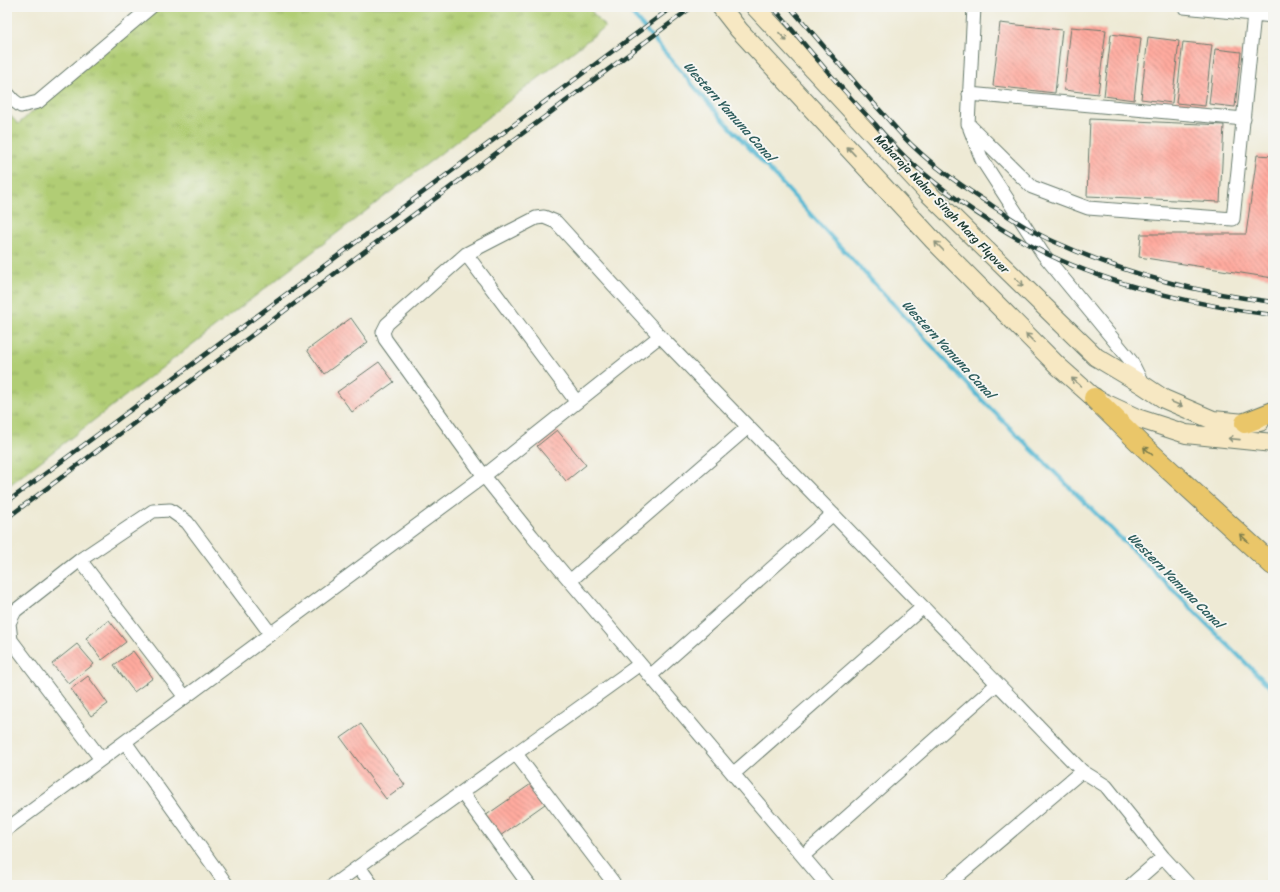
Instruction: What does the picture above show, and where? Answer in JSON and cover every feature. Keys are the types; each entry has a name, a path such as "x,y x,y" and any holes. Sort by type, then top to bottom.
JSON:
{"main road":[{"path":"721,7 739,30 933,240 1058,366 1273,565"},
{"name":"Maharaja Nahar Singh Marg Flyover","path":"755,7 928,193 1096,357 1164,399 1213,420 1245,423 1273,422"},
{"path":"1094,398 1137,418 1186,434 1273,443"},
{"path":"1245,423 1273,412"}],"street":[{"path":"7,93 13,100 22,106 38,102 151,7"},
{"path":"974,7 968,124 982,160 1043,254 1131,361 1143,385"},
{"path":"1184,7 1273,16"},
{"path":"968,124 1032,188 1088,208 1233,219 1254,14"},
{"path":"969,94 1244,118"},
{"path":"827,885 532,536 484,476 389,345 383,332 387,324 466,254 536,218 544,217 556,222 660,336 1082,772 1106,786 1162,857 1189,885"},
{"path":"466,254 576,401"},
{"path":"7,829 484,476 576,401 660,336"},
{"path":"570,581 748,427"},
{"path":"101,759 11,640 9,623 15,611 80,560 153,511 170,510 187,522 270,633"},
{"path":"650,676 833,514"},
{"path":"80,560 185,697"},
{"path":"733,774 923,607"},
{"path":"333,885 640,664"},
{"path":"803,856 997,684"},
{"path":"125,742 227,885"},
{"path":"516,754 613,882 613,885"},
{"path":"947,885 1082,772"},
{"path":"462,792 529,885"},
{"path":"1130,885 1162,857"},
{"path":"358,867 372,885"}],"green space":[{"path":"158,7 588,7 605,27 7,487 7,112 18,124"}],"building":[{"path":"1000,23 1062,30 1055,93 993,86"},
{"path":"1071,27 1106,30 1098,94 1064,90"},
{"path":"1111,34 1141,38 1134,100 1104,96"},
{"path":"1148,37 1179,41 1172,103 1141,99"},
{"path":"1183,42 1212,45 1205,106 1176,103"},
{"path":"1215,49 1241,52 1235,107 1209,104"},
{"path":"1273,49 1273,74 1269,73"},
{"path":"1090,119 1224,125 1220,202 1087,196"},
{"path":"1257,155 1273,156 1273,278 1139,257 1141,234 1246,234"},
{"path":"351,318 368,342 324,374 307,350"},
{"path":"379,362 394,382 352,412 337,392"},
{"path":"557,430 586,465 566,481 537,446"},
{"path":"109,620 126,642 102,660 86,638"},
{"path":"77,644 94,664 69,684 52,664"},
{"path":"133,651 153,678 134,692 114,665"},
{"path":"88,676 108,704 91,716 71,689"},
{"path":"361,724 405,785 386,799 341,738"},
{"path":"531,784 545,804 500,836 485,816"}],"waterway":[{"name":"Western Yamuna Canal","path":"626,7 716,112 981,399 1273,690"}],"railway":[{"path":"7,502 672,7"},
{"path":"7,518 692,7"},
{"path":"773,7 836,81 902,154 955,198 1010,234 1047,254 1100,276 1129,285 1187,300 1273,315"},
{"path":"790,7 911,144 931,162 956,181 1017,222 1055,242 1134,272 1189,287 1273,302"}]}
